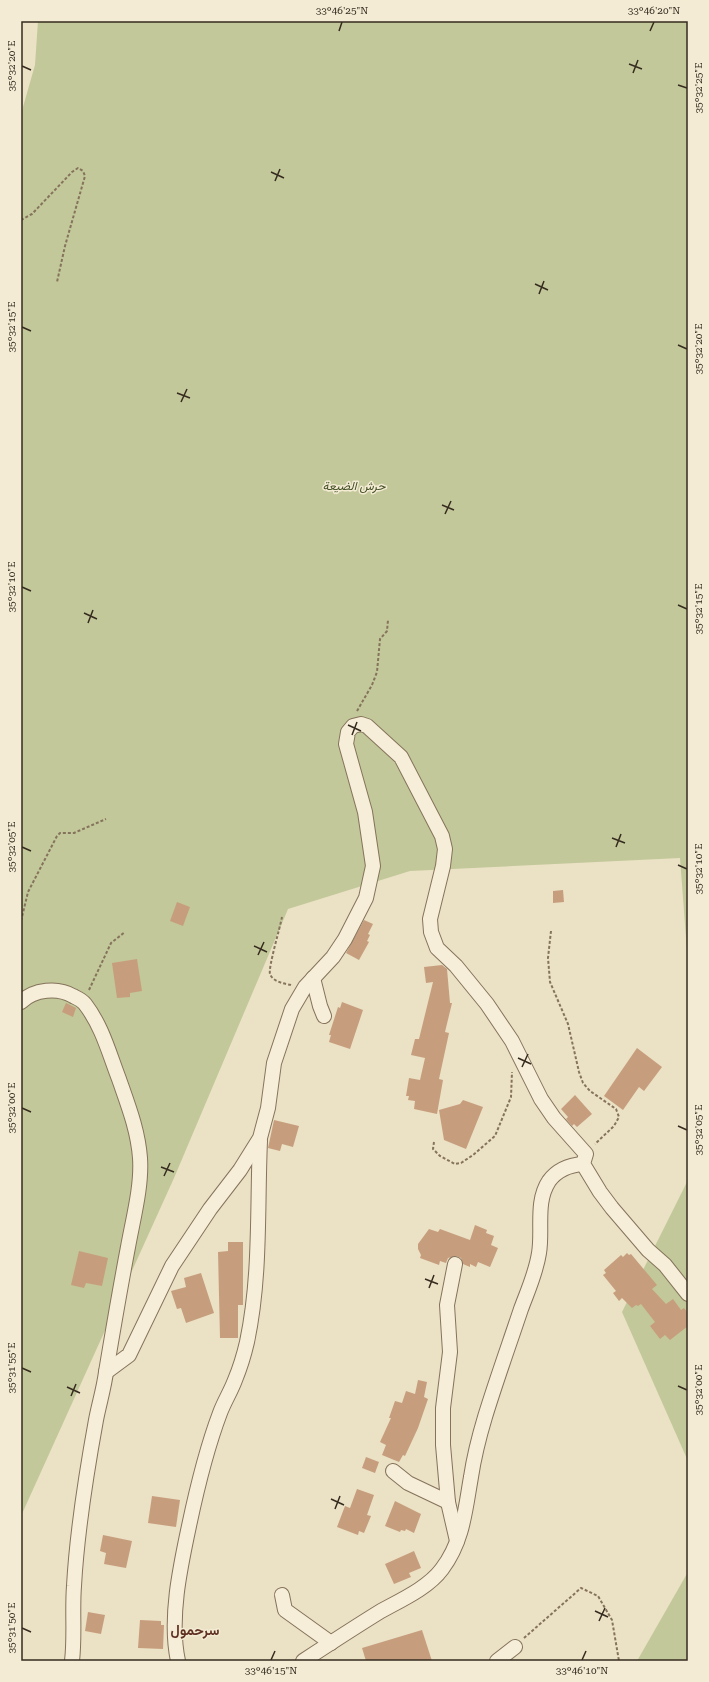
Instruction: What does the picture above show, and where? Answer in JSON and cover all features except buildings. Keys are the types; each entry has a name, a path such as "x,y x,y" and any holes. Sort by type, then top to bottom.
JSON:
{"street":[{"path":"178,1661 175,1649 175,1625 182,1562 188,1533 198,1486 209,1446 220,1412 235,1380 246,1343 254,1300 256,1287 260,1138 268,1108 274,1063 292,1008 309,982 333,957 345,939 366,898 373,866 365,812 346,744 348,732 353,726 361,724 367,726 401,757 442,836 445,849 443,866 430,919 431,932 437,948 456,966 488,1004 512,1041 541,1099 585,1159 600,1192 648,1250 665,1265 688,1294"},
{"path":"309,982 324,1016"},
{"path":"21,1002 24,998 38,992 52,990 69,993 84,1002 97,1022 109,1051 130,1110 137,1135 140,1159 138,1184 106,1372 96,1420 78,1536 74,1588 72,1661"},
{"path":"106,1372 129,1355 172,1266 210,1209 240,1170 260,1138"},
{"path":"312,1659 331,1643 420,1589 441,1571 457,1544 466,1510 476,1451 485,1418 515,1327 533,1279 542,1231 540,1203 549,1182 558,1172 585,1159"},
{"path":"455,1264 447,1304 450,1352 443,1408 443,1445 448,1502 457,1544"},
{"path":"393,1471 408,1482 448,1502"},
{"path":"282,1595 285,1610 331,1643"},
{"path":"497,1661 515,1647"}],"path":[{"path":"21,220 32,214 72,172 78,168 83,171 85,176 56,282"},
{"path":"353,726 356,712 370,690 377,672 380,639 386,630 388,620"},
{"path":"21,921 28,892 57,836 60,834 74,833 106,819"},
{"path":"282,917 280,932 270,966 270,974 281,983 309,982"},
{"path":"551,931 548,958 550,982 568,1024 583,1083 590,1091 616,1109 619,1117 614,1126 590,1148 585,1159"},
{"path":"84,1002 111,943 125,932"},
{"path":"434,1142 433,1149 440,1156 455,1164 461,1163 473,1155 496,1136 511,1097 512,1068"},
{"path":"515,1647 581,1588 598,1596 612,1620 619,1661"}],"green space":[{"name":"حرش الضيعة","path":"38,21 688,21 688,964 680,858 410,871 288,909 174,1178 21,1516 21,114 35,65"},
{"path":"688,1180 688,1461 622,1312"},
{"path":"688,1572 688,1661 637,1661"}],"district":[{"name":"سرحمول","path":"195,1630"}]}
